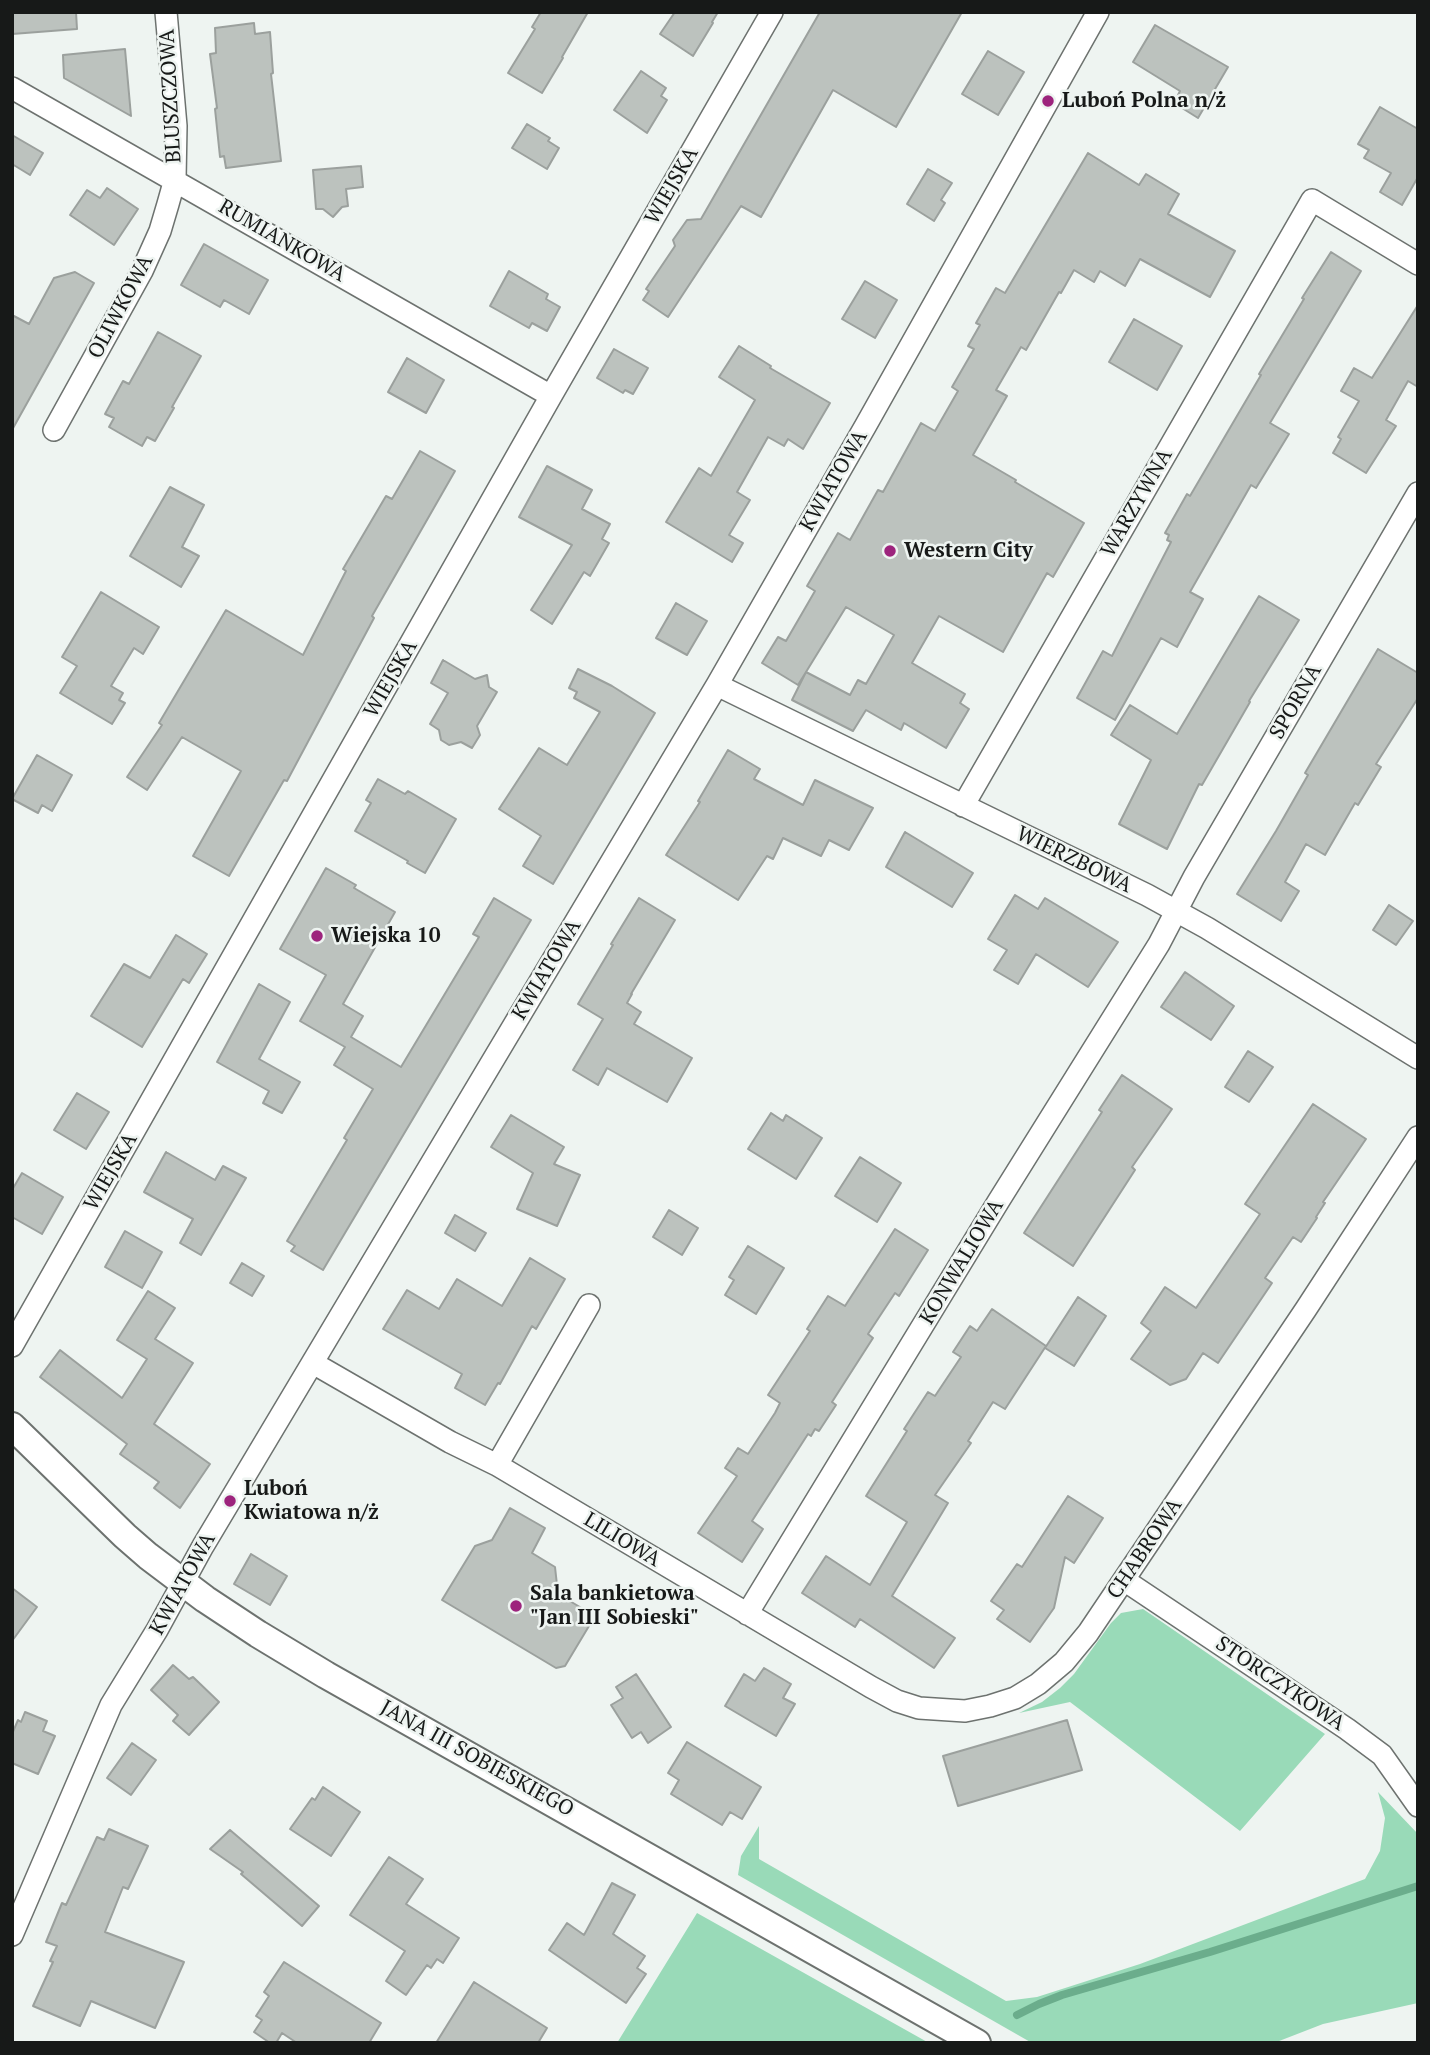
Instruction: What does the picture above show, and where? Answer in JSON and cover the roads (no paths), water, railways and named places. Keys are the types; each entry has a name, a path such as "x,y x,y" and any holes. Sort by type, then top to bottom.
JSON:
{"street":[{"name":"BLUSZCZOWA","path":"166,12 176,126 175,179"},
{"name":"WIEJSKA","path":"12,1346 772,12"},
{"name":"KWIATOWA","path":"12,1936 111,1705 717,685 1098,12"},
{"name":"RUMIANKOWA","path":"12,88 551,396"},
{"name":"OLIWKOWA","path":"54,430 142,271 160,232 175,179"},
{"name":"WARZYWNA","path":"963,806 1312,201 1418,264"},
{"name":"SPORNA","path":"1176,911 1418,493"},
{"name":"WIERZBOWA","path":"717,685 1147,895 1208,928 1418,1058"},
{"name":"KONWALIOWA","path":"747,1614 1159,944 1176,911"},
{"name":"CHABROWA","path":"747,1614 871,1687 919,1708 965,1711 990,1706 1015,1698 1038,1684 1064,1662 1088,1633 1306,1310 1418,1137"},
{"path":"497,1465 589,1305"},
{"name":"LILIOWA","path":"313,1363 450,1442 497,1465 747,1614"},
{"name":"JANA III SOBIESKIEGO","path":"12,1426 125,1536 183,1583 258,1634 977,2043"},
{"name":"STORCZYKOWA","path":"1124,1580 1382,1755 1418,1806"}],"waterway":[{"path":"1017,2015 1062,1995 1210,1952 1418,1886"}],"place":[{"name":"Luboń Polna n/ż","path":"1048,101"},
{"name":"Western City","path":"890,551"},
{"name":"Wiejska 10","path":"317,936"},
{"name":"Luboń Kwiatowa n/ż","path":"230,1501"},
{"name":"Sala bankietowa \"Jan III Sobieski\"","path":"516,1606"}]}
